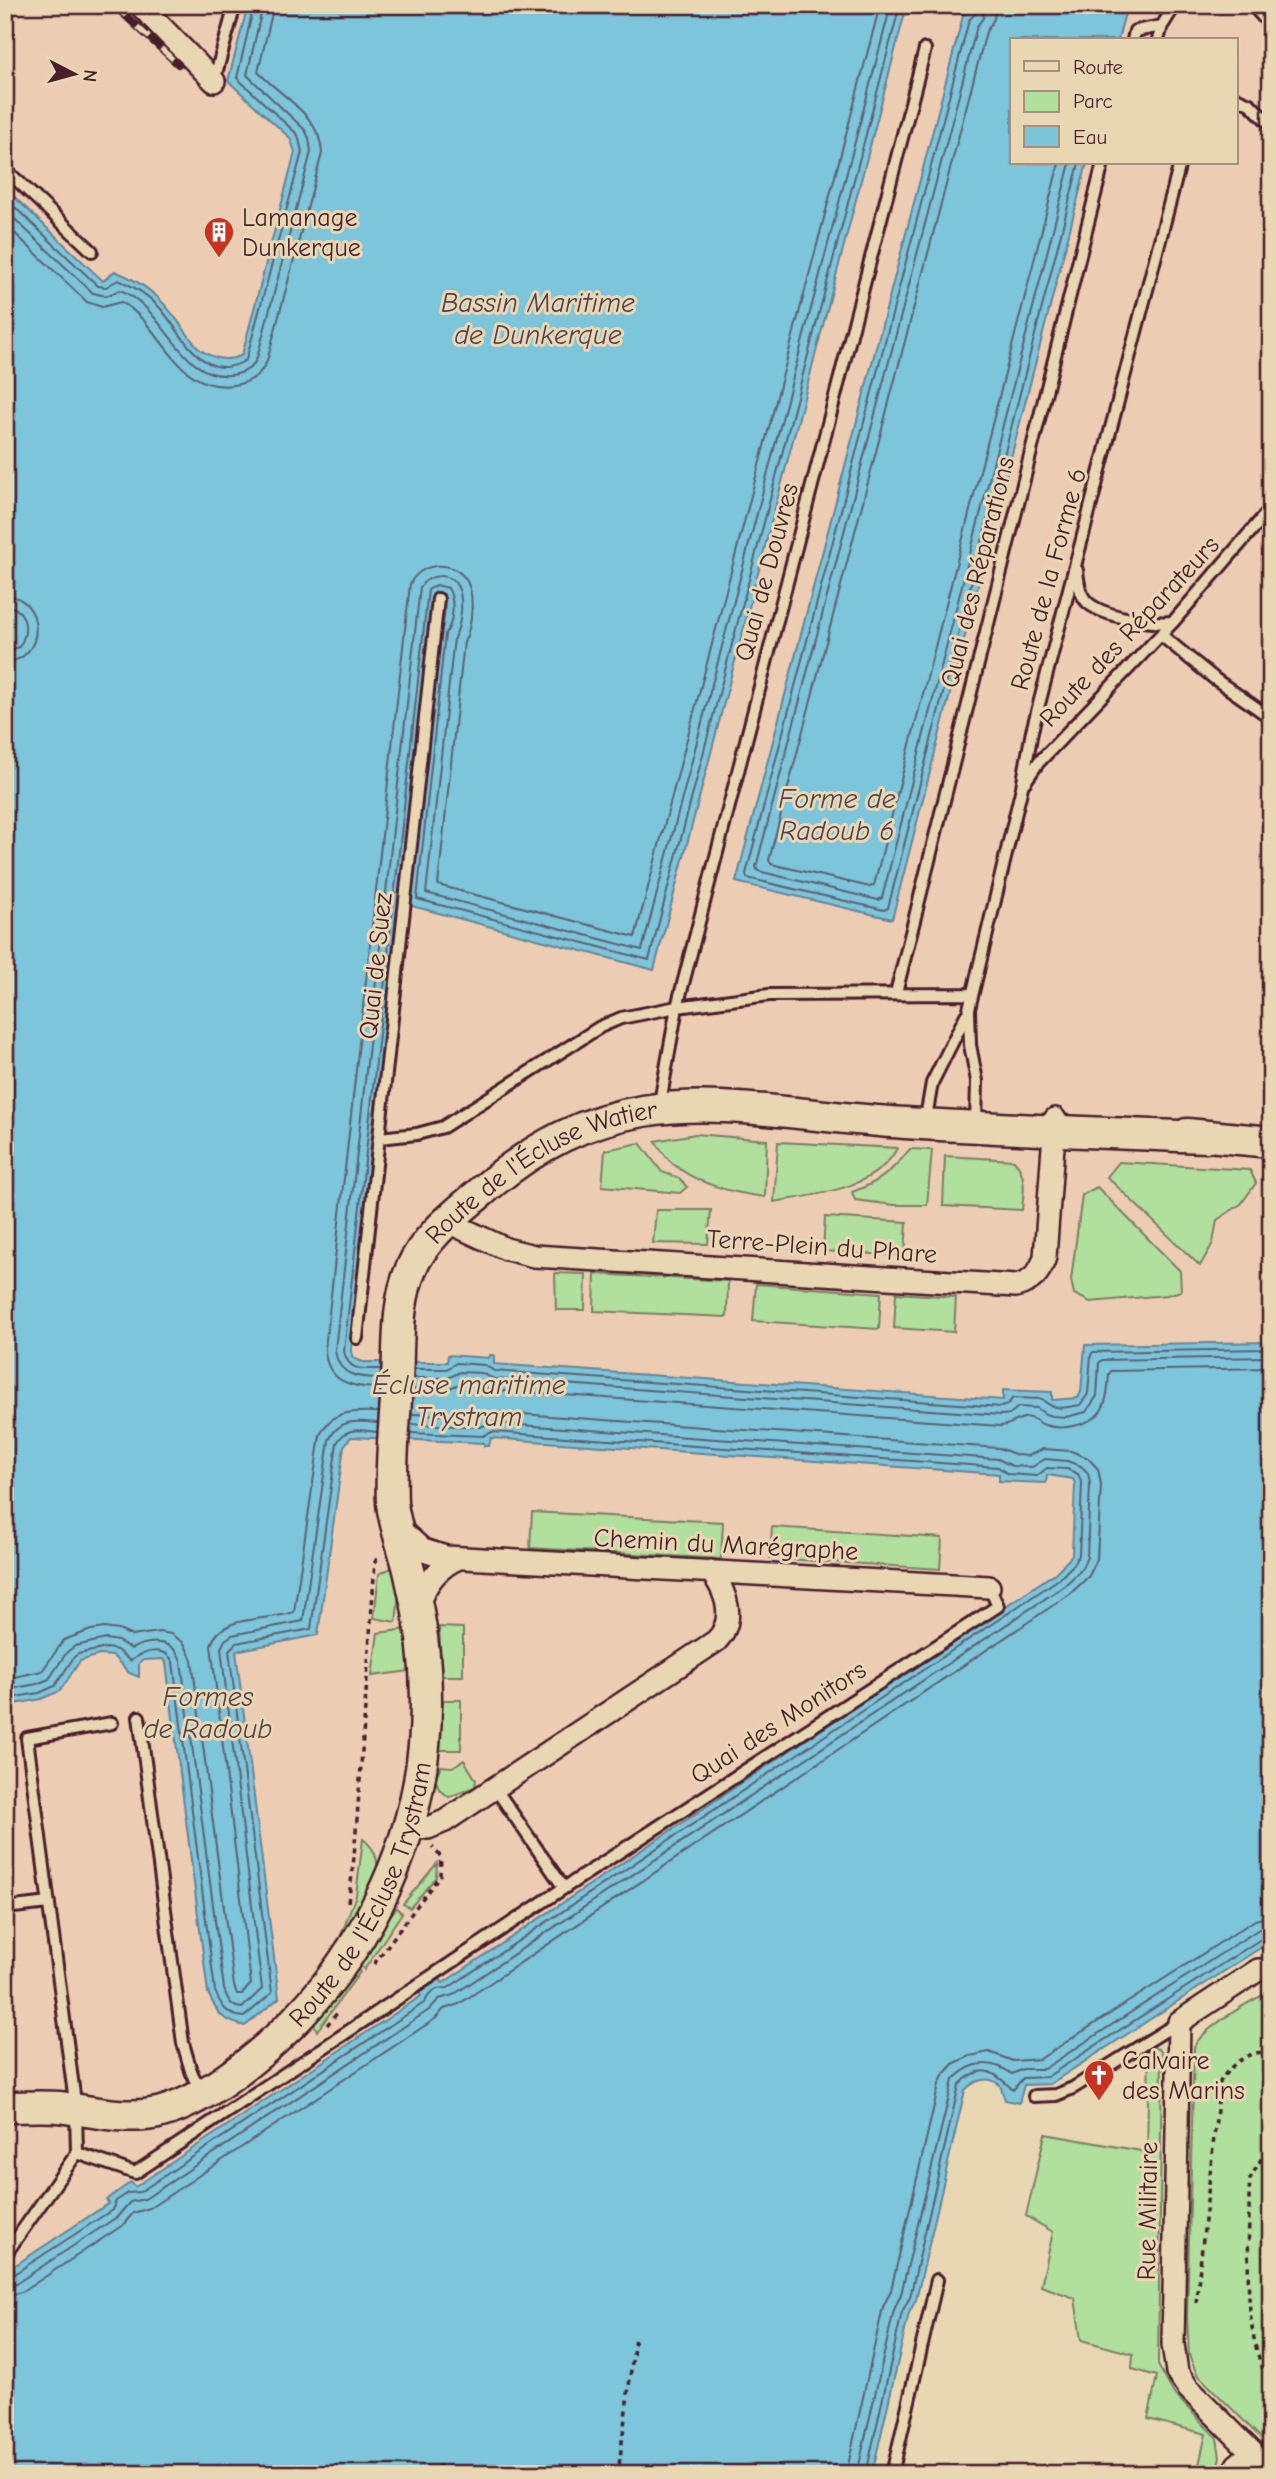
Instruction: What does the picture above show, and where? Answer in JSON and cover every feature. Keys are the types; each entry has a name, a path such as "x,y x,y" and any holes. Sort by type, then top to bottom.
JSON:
{"street":[{"path":"140,5 215,81"},
{"name":"Route de l'Écluse Watier","path":"393,1450 401,1305 410,1271 422,1250 448,1222 505,1172 556,1138 604,1119 659,1108 693,1105 767,1110 873,1104 926,1115 1271,1142"},
{"name":"Terre-Plein du Phare","path":"448,1222 506,1249 534,1256 1016,1286 1025,1284 1038,1274 1045,1257 1054,1124"},
{"name":"Route de l'Écluse Trystram","path":"5,2107 43,2106 141,2116 167,2110 201,2094 226,2079 265,2049 301,2015 340,1968 375,1912 396,1866 409,1826 420,1776 426,1714 425,1665 417,1606 396,1526 391,1489 393,1450"},
{"name":"Chemin du Marégraphe","path":"396,1526 423,1549 439,1556 989,1587"},
{"path":"417,1606 426,1586 438,1570 459,1558"},
{"path":"409,1826 421,1828 436,1825 716,1642 724,1632 728,1607 724,1591 711,1571"},
{"path":"1179,2022 1267,1967"},
{"name":"Rue Militaire","path":"1179,2022 1174,2362 1188,2388 1271,2471"},
{"path":"1232,2474 1237,2465 1252,2453"}],"lane":[{"path":"215,81 235,5"},
{"path":"1159,38 1162,26 1175,5"},
{"path":"1252,5 1271,26"},
{"path":"1133,38 1135,31 1162,26"},
{"name":"Quai de Douvres","path":"659,1108 677,1007 925,49"},
{"path":"1238,99 1250,104 1271,125"},
{"name":"Quai des Réparations","path":"895,993 1102,164"},
{"name":"Route de la Forme 6","path":"976,1118 977,1081 970,1045 969,1009 972,994 1022,787 1032,731 1180,164"},
{"path":"5,169 92,251"},
{"name":"Route des Réparateurs","path":"1022,787 1038,763 1173,622 1271,508"},
{"path":"1077,560 1085,601 1144,622 1173,622"},
{"name":"Quai de Suez","path":"357,1338 438,599"},
{"path":"1161,635 1271,718"},
{"path":"379,1138 417,1134 443,1127 610,1022 635,1014 769,995 972,994"},
{"name":"Route de la Forme 6","path":"926,1115 932,1083 969,1009"},
{"name":"Quai des Monitors","path":"564,1888 998,1606 989,1587"},
{"path":"139,1717 183,2043 201,2094"},
{"path":"5,2255 77,2152 76,2110 27,1738 112,1723"},
{"path":"77,2152 135,2173 564,1888 495,1788"},
{"path":"5,1908 49,1903"},
{"path":"1034,2096 1056,2095 1073,2088 1179,2022"},
{"path":"892,2474 937,2280"}],"path":[{"path":"348,1905 354,1857 375,1562 396,1526"},
{"path":"1195,2309 1220,2082 1232,2064 1255,2053 1271,2052"},
{"path":"1271,2141 1250,2179 1249,2193 1251,2327 1257,2355 1271,2386"},
{"path":"618,2474 635,2338"},
{"path":"437,2466 498,2474"}],"shaded area":[{"path":"5,5 248,5 228,81 290,138 295,152 242,355 224,359 198,349 165,304 103,281 5,188"},
{"path":"907,5 1271,5 1271,1342 1085,1345 1081,1392 1078,1398 1052,1400 1052,1393 1004,1400 999,1481 1046,1483 1046,1475 1073,1479 1072,1554 1055,1573 442,1983 440,1979 420,1992 422,1996 134,2187 130,2182 107,2199 109,2203 5,2272 5,1706 60,1692 80,1661 99,1655 113,1656 129,1673 139,1677 139,1663 144,1660 317,1635 344,1446 351,1437 374,1438 379,1362 357,1360 353,1358 351,1351 435,591 444,594 443,626 440,626 654,970"}],"green space":[{"path":"695,1134 767,1140 765,1197 728,1190 693,1177 669,1161 655,1141"},
{"path":"778,1142 897,1148 888,1162 860,1181 825,1193 774,1202"},
{"path":"640,1143 662,1172 679,1178 687,1187 680,1193 602,1186 605,1150"},
{"path":"910,1149 932,1150 927,1205 894,1205 855,1200 852,1192 884,1175"},
{"path":"945,1156 1014,1160 1023,1177 1022,1210 943,1206"},
{"path":"1119,1162 1250,1170 1256,1183 1241,1204 1217,1220 1213,1243 1200,1266 1107,1177"},
{"path":"1097,1187 1180,1271 1181,1291 1167,1295 1090,1302 1074,1294 1071,1280 1082,1195"},
{"path":"656,1210 711,1210 708,1244 653,1243"},
{"path":"825,1217 907,1222 905,1256 823,1251"},
{"path":"555,1273 586,1274 585,1310 556,1310"},
{"path":"595,1274 728,1281 727,1317 594,1311"},
{"path":"756,1284 881,1293 879,1329 753,1321"},
{"path":"896,1293 956,1297 954,1332 894,1328"},
{"path":"532,1512 723,1522 721,1559 530,1548"},
{"path":"772,1527 942,1538 940,1569 770,1558"},
{"path":"391,1568 400,1584 396,1622 374,1618 379,1574"},
{"path":"439,1627 463,1628 463,1676 442,1676"},
{"path":"408,1629 411,1671 372,1676 378,1633"},
{"path":"443,1700 461,1700 461,1750 439,1750"},
{"path":"464,1760 476,1780 475,1787 449,1797 439,1789 435,1778 441,1766 452,1767"},
{"path":"363,1839 373,1851 377,1864 376,1877 364,1905 338,1943 356,1895"},
{"path":"437,1863 436,1877 410,1908 403,1904"},
{"path":"396,1908 402,1913 364,1970 358,1961"},
{"path":"354,1966 360,1972 317,2031 313,2021"},
{"path":"1271,1992 1271,2448 1197,2374 1189,2355 1187,2317 1194,2047 1206,2032 1217,2024"},
{"path":"1149,2047 1159,2049 1162,2053 1158,2365 1174,2394 1217,2438 1220,2457 1215,2474 1197,2474 1206,2434 1148,2419 1157,2376 1132,2369 1133,2354 1081,2340 1075,2298 1041,2286 1053,2232 1026,2216 1045,2134 1147,2152"}],"water":[{"path":"248,5 907,5 654,970 408,905 439,626 443,626 445,609 444,594 435,592 351,1351 353,1358 363,1362 447,1362 448,1355 489,1358 494,1355 494,1364 1003,1400 1003,1390 1052,1392 1052,1400 1078,1398 1081,1392 1085,1345 1271,1342 1271,1941 1050,2084 1024,2085 1019,2103 1005,2100 1000,2085 991,2080 977,2081 965,2090 872,2474 5,2474 5,2272 109,2203 106,2200 131,2182 135,2187 421,1996 419,1992 440,1979 443,1983 1055,1573 1072,1554 1073,1479 1047,1475 1046,1483 999,1481 999,1474 491,1438 489,1446 484,1446 484,1443 351,1437 344,1446 318,1635 236,1651 279,1998 245,2026 221,2015 208,1993 166,1663 163,1659 144,1660 139,1663 139,1677 129,1673 113,1656 99,1655 80,1661 60,1691 41,1699 5,1706 5,642 10,632 5,605 5,188 103,281 115,271 154,294 198,348 219,358 230,359 242,355 295,152 290,138 228,81"},
{"name":"Forme de Radoub 6","path":"971,5 1127,5 1119,38 1010,38 1010,164 1087,164 892,919 736,882 964,12 969,12"}],"railway":[{"path":"114,5 178,64"}],"place":[{"name":"Lamanage Dunkerque","path":"219,259"},
{"name":"Calvaire des Marins","path":"1099,2102"}],"water label":[{"name":"Bassin Maritime de Dunkerque","path":"538,318"},
{"name":"Écluse maritime Trystram","path":"469,1400"},
{"name":"Formes de Radoub","path":"208,1712"}]}
